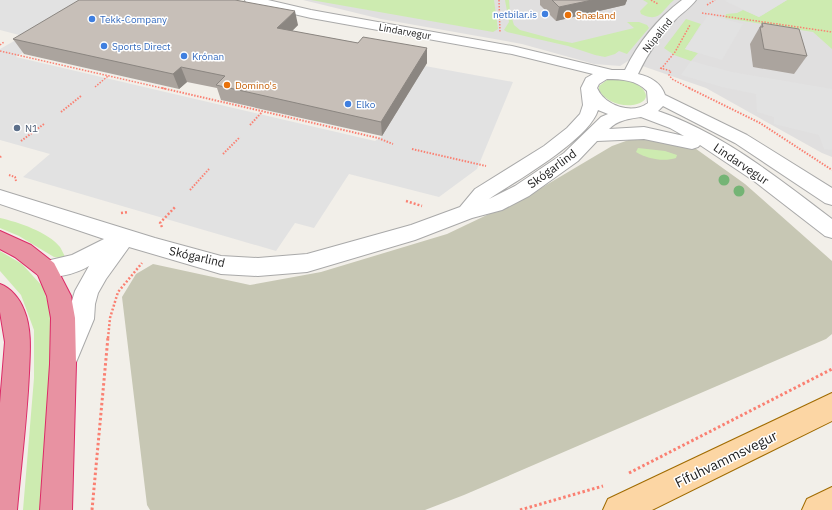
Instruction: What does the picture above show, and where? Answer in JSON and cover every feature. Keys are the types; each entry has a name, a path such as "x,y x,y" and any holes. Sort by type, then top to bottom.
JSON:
{"highway":[{"path":"0,239 23,251 46,269 59,296 63,318 63,364 56,510"},
{"path":"0,294 13,311 18,342 16,392 1,510"}],"main road":[{"name":"Fífuhvammsvegur","path":"619,510 832,407"},
{"path":"818,510 832,502"}],"street":[{"name":"Lindarvegur","path":"250,0 303,13 471,43 610,74 630,76 650,85 656,91 658,98 703,119 740,139 832,198"},
{"name":"Núpalind","path":"630,76 635,64 658,32 680,8 690,0"},
{"name":"Lindarvegur","path":"560,62 582,74 594,98 604,106 618,111 636,112 685,128 733,157 794,200 832,230"},
{"path":"590,88 599,76 610,74"},
{"name":"Skógarlind","path":"467,212 482,194 550,150 572,132 588,115 591,105 590,88"},
{"path":"636,112 651,108 656,104 658,98"},
{"name":"Skógarlind","path":"0,197 155,247 221,265 258,267 307,263 416,232 467,212 495,205 522,191 571,157 608,121 619,115 636,112"},
{"path":"593,136 644,132 671,137 733,157"},
{"path":"46,269 76,264 125,237"},
{"path":"63,364 82,319 83,304 87,291 98,272 125,237"}],"path":[{"path":"499,0 500,34"},
{"path":"697,13 702,12 832,32"},
{"path":"662,68 675,52 692,23"},
{"path":"0,51 311,122 378,138 392,144"},
{"path":"658,67 671,71 669,75 680,84 760,123 832,170"},
{"path":"94,87 108,76"},
{"path":"129,81 133,78"},
{"path":"163,89 167,86"},
{"path":"61,112 81,96"},
{"path":"250,125 262,112"},
{"path":"22,141 44,124"},
{"path":"224,154 240,136"},
{"path":"412,148 478,164"},
{"path":"190,190 209,169"},
{"path":"164,228 160,222 176,206"},
{"path":"92,510 110,318 118,292 144,261"},
{"path":"624,475 832,369"},
{"path":"520,510 603,486 610,482"}],"shaded area":[{"path":"0,0 108,0 16,57 375,141 381,137 425,66 513,82 477,169 439,197 349,174 314,228 295,223 276,251 23,177 50,154 0,140 0,49 23,36 0,30"},
{"path":"303,0 832,0 832,157 822,153 706,88 628,61 620,66 594,64 522,44 381,19"},
{"path":"787,0 759,17 725,1"},
{"path":"708,15 743,24 722,60 685,49"},
{"path":"691,61 732,72 832,89 832,150 824,149 819,135 774,124 774,117 757,112 756,94 722,87 681,75"},
{"path":"637,137 692,146 745,184 832,261 832,334 826,339 464,495 425,510 150,510 147,505 122,297 136,274 153,264 250,285 321,272 447,234 531,194 612,146"}],"green space":[{"path":"311,0 494,0 498,29 493,32"},
{"path":"505,0 509,0 510,12 514,25 520,30 572,43 634,28 627,22 639,22 647,25 649,28 627,54 619,51 605,57 568,46 507,32 504,30 509,22"},
{"path":"643,0 674,0 660,14 652,17 641,14 640,11 648,3"},
{"path":"787,0 832,0 832,49 813,32 725,18 726,14 737,13 743,10 759,17"},
{"path":"686,19 701,24 685,49 698,53 691,61 674,55 664,48"},
{"path":"607,80 629,80 637,84 644,90 646,97 640,103 635,105 617,104 611,101 602,95 599,90 599,86"},
{"path":"638,148 665,151 677,155 676,158 666,160 656,159 636,152"},
{"path":"0,218 24,225 40,232 60,247 66,259 54,257 19,236 0,228"},
{"path":"0,251 22,264 43,287 51,314 51,369 42,510 23,510 34,378 34,330 21,295 0,271"}],"building":[{"path":"79,0 235,0 295,11 277,28 358,43 363,37 427,48 381,122 216,85 225,76 181,67 173,74 13,39"},
{"path":"552,0 592,0 559,7"},
{"path":"762,23 799,29 807,56 764,49 760,27 763,27"}],"place":[{"name":"netbilar.is","path":"545,14"},
{"name":"Snæland","path":"568,15"},
{"name":"Tekk-Company","path":"92,19"},
{"name":"Sports Direct","path":"104,46"},
{"name":"Krónan","path":"184,56"},
{"name":"Domino's","path":"227,85"},
{"name":"Elko","path":"348,104"},
{"name":"N1","path":"17,128"}]}
